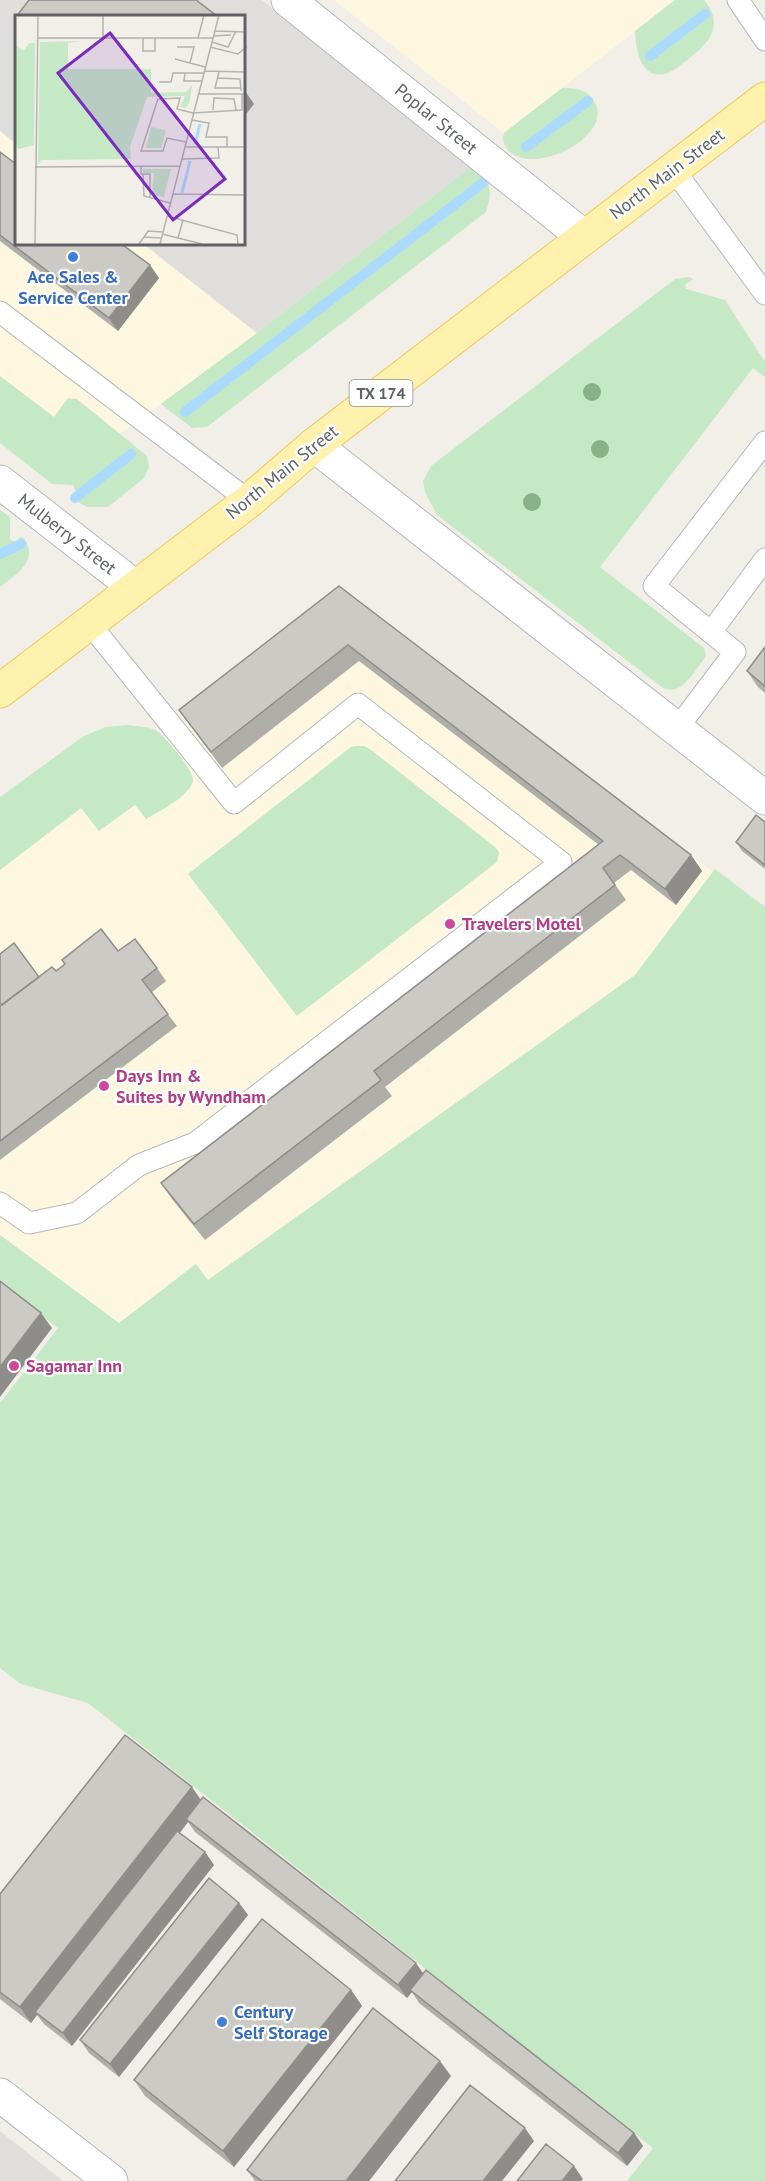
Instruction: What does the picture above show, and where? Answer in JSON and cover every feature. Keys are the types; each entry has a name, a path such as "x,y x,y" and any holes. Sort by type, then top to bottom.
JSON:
{"main road":[{"name":"North Main Street","path":"0,691 249,501 314,445 765,99"}],"street":[{"name":"Poplar Street","path":"288,0 584,237"},
{"path":"314,445 765,798"},
{"name":"Mulberry Street","path":"0,482 135,587"},
{"path":"0,2094 104,2179"}],"lane":[{"path":"738,0 765,40"},
{"path":"674,170 765,294"},
{"path":"0,312 249,501"},
{"path":"676,730 735,652 654,586 765,442"},
{"path":"711,632 765,560"},
{"path":"0,1203 28,1223 77,1213 140,1165 195,1143 561,862 358,704 234,803 89,622"}],"shaded area":[{"path":"0,0 262,0 471,167 257,333 143,244 244,244 244,15 15,15 15,143 0,131"},
{"path":"334,0 675,0 504,133"},
{"path":"0,131 15,143 15,244 143,244 257,333 52,484 0,443"},
{"name":"Travelers Motel","path":"350,593 713,872 635,975 208,1280 195,1264 119,1324 0,1235 0,867"},
{"path":"0,2131 63,2181 0,2181"}],"green space":[{"path":"675,0 704,0 714,18 712,34 701,48 674,70 660,75 653,74 642,64 635,31"},
{"path":"562,88 582,90 593,100 596,105 597,118 592,130 567,150 551,156 534,159 520,157 508,150 503,138 504,133"},
{"path":"471,167 483,177 489,186 486,212 207,427 192,428 161,404 257,333"},
{"path":"689,277 693,279 685,285 686,289 725,300 765,362 765,377 753,368 600,567 704,648 706,655 691,676 681,686 670,690 663,688 437,515 425,492 423,481 431,466 675,279"},
{"path":"0,376 54,417 68,398 77,399 147,456 149,467 144,478 108,507 87,507 71,498 77,494 73,485 52,484 0,443"},
{"path":"0,510 10,517 10,539 20,545 23,542 18,539 24,538 29,554 19,572 0,587"},
{"path":"127,725 145,727 159,733 172,746 189,770 193,781 191,787 173,803 146,819 135,805 99,831 81,808 0,870 0,797 84,736 106,727"},
{"path":"355,746 364,746 371,750 495,847 499,852 497,862 297,1016 188,874"},
{"path":"715,869 765,907 765,2181 627,2181 653,2148 88,1703 21,1684 0,1668 0,1403 58,1328 0,1284 0,1235 119,1323 196,1264 208,1280 635,975"}],"building":[{"path":"29,0 196,0 216,15 18,15"},
{"path":"0,152 15,163 15,244 121,244 150,265 109,318 0,235"},
{"path":"339,586 691,855 665,889 620,855 603,868 615,885 374,1071 381,1080 194,1224 161,1183 603,841 348,645 211,752 179,710"},
{"path":"765,647 765,686 747,671"},
{"path":"756,815 765,822 765,865 736,842"},
{"path":"101,929 118,951 135,939 157,968 142,980 168,1014 0,1141 0,1006 52,967 56,971 65,964 62,960"},
{"path":"14,943 39,977 2,1005 0,1003 0,954"},
{"path":"0,1281 41,1313 0,1367"},
{"path":"125,1735 192,1787 20,2007 0,1992 0,1894"},
{"path":"203,1797 416,1963 398,1985 186,1819"},
{"path":"177,1831 205,1852 63,2033 35,2012"},
{"path":"209,1878 239,1903 110,2064 80,2040"},
{"path":"262,1919 351,1990 223,2151 134,2080"},
{"path":"426,1970 634,2133 618,2153 410,1990"},
{"path":"373,2008 440,2061 346,2181 262,2181 247,2170"},
{"path":"470,2085 525,2128 483,2181 395,2181"},
{"path":"546,2144 574,2166 562,2181 517,2181"}],"waterway":[{"path":"650,56 705,14"},
{"path":"526,147 588,101"},
{"path":"185,412 484,182"},
{"path":"75,498 131,454"},
{"path":"0,554 21,544"}],"place":[{"name":"Ace Sales & Service Center","path":"73,257"},
{"name":"Travelers Motel","path":"450,924"},
{"name":"Days Inn & Suites by Wyndham","path":"104,1086"},
{"name":"Sagamar Inn","path":"14,1366"},
{"name":"Century Self Storage","path":"222,2022"}]}
